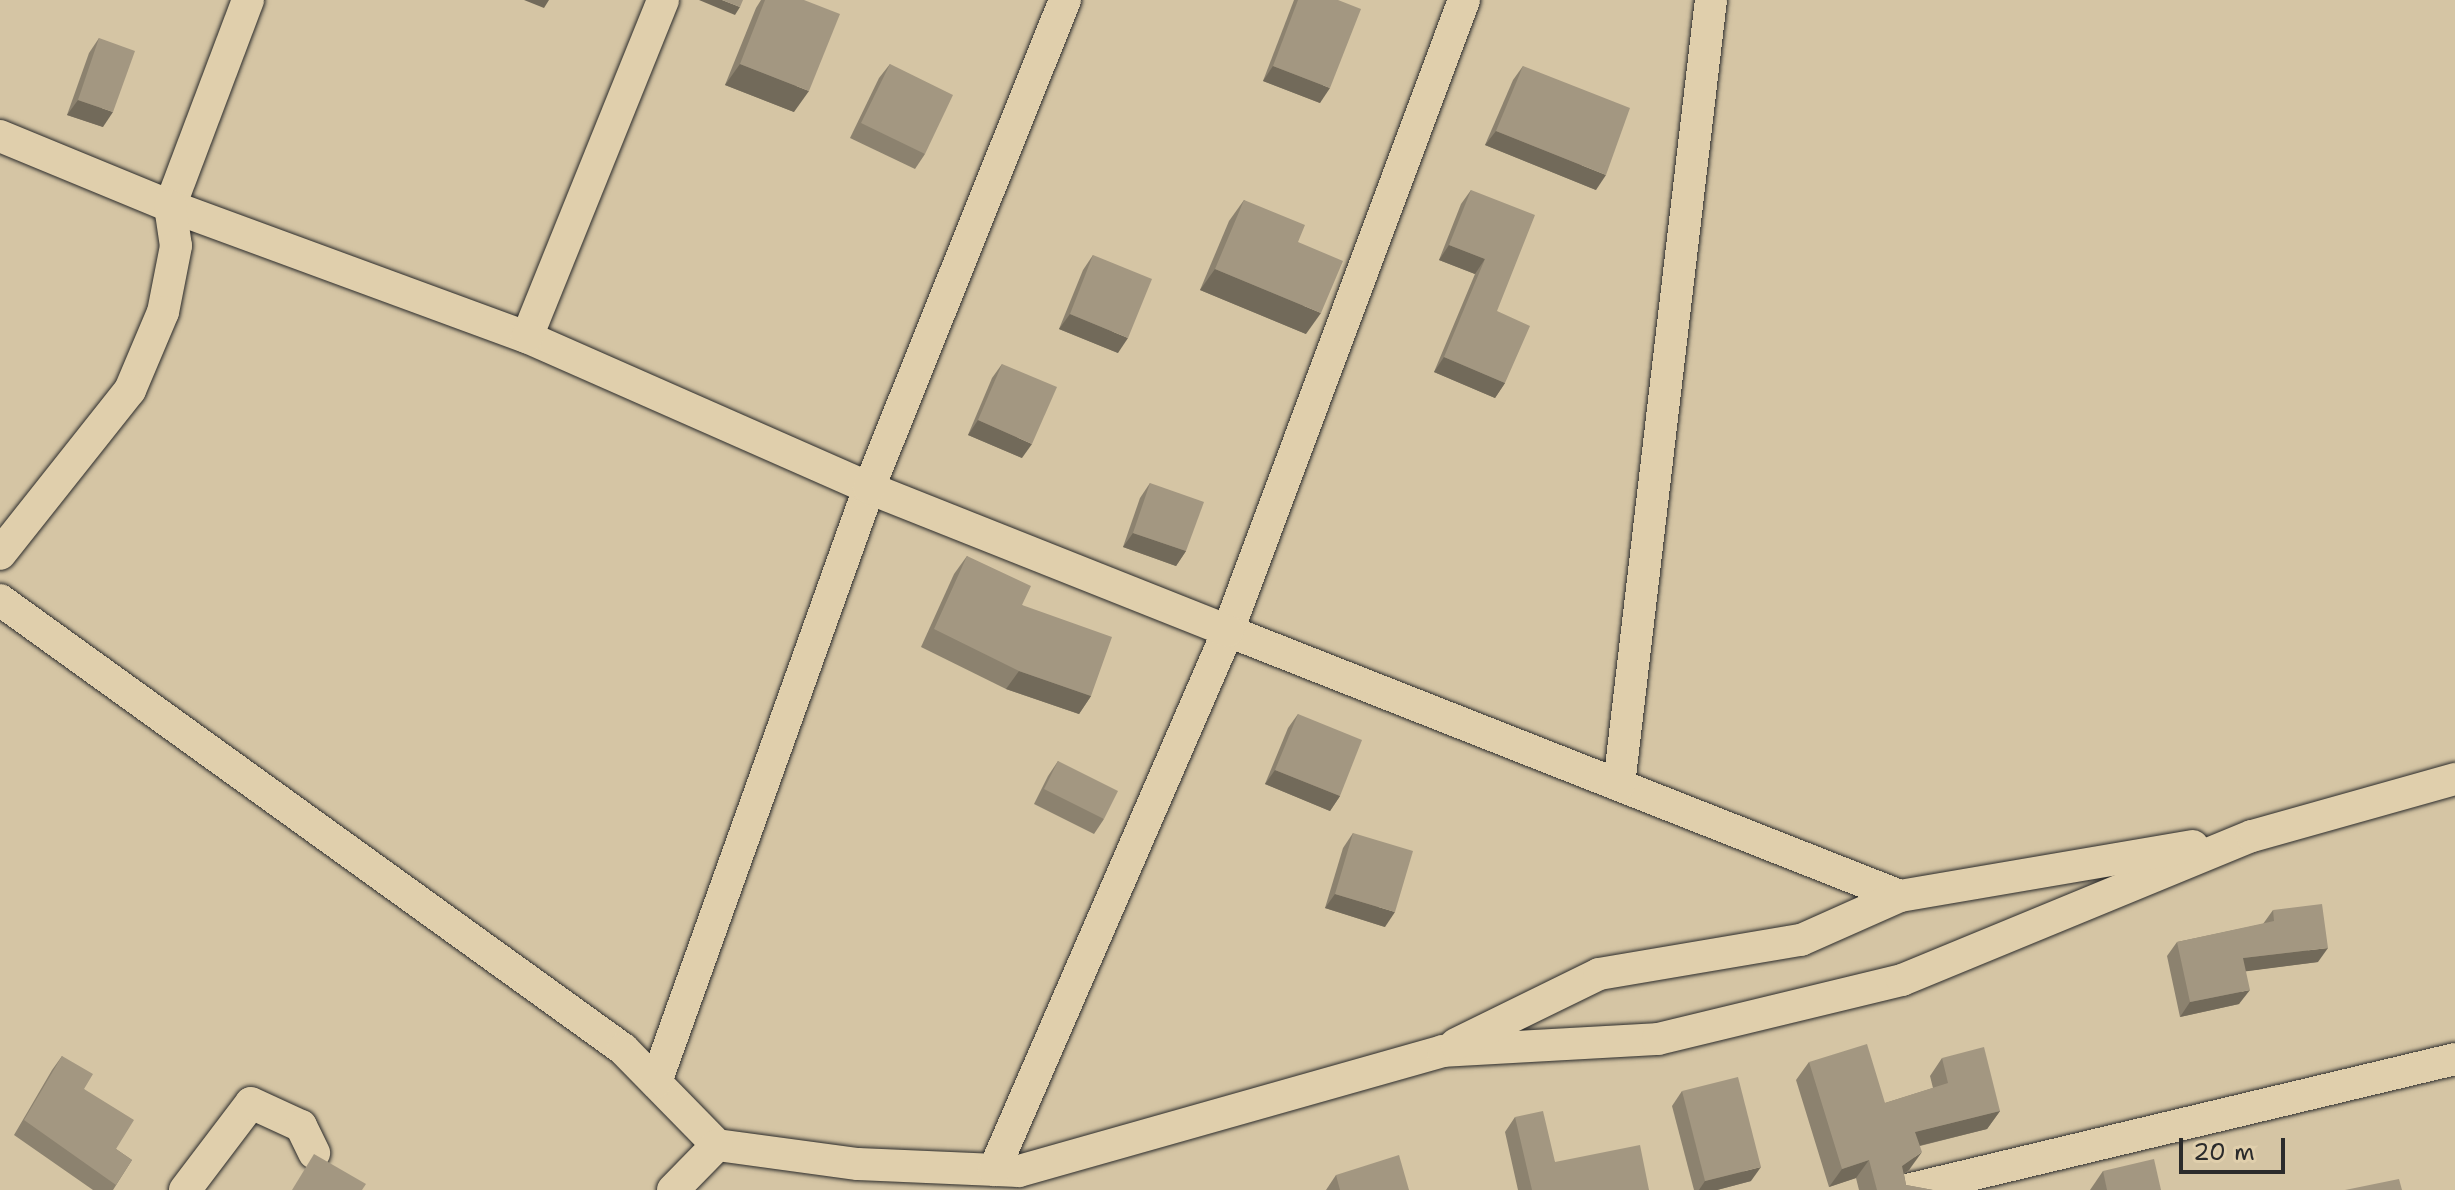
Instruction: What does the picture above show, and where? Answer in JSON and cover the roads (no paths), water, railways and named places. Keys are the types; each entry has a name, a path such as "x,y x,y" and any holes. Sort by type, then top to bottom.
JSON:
{"street":[{"path":"0,554 130,390 163,312 176,246 170,206 248,0"},
{"path":"527,337 663,0"},
{"path":"656,1082 869,488 1065,0"},
{"path":"994,1170 1228,631 1464,0"},
{"path":"1619,785 1711,0"},
{"path":"0,136 170,206 527,337 869,488 1900,896"},
{"path":"0,600 623,1049 717,1145 858,1164 1019,1171 1443,1051 1599,974 1801,940 1900,896 2252,836 2455,779"},
{"path":"1443,1051 1658,1039 1902,980 2252,836"},
{"path":"1907,1190 2455,1059"},
{"path":"185,1190 251,1103 301,1126 314,1153"},
{"path":"673,1190 717,1145"}]}
